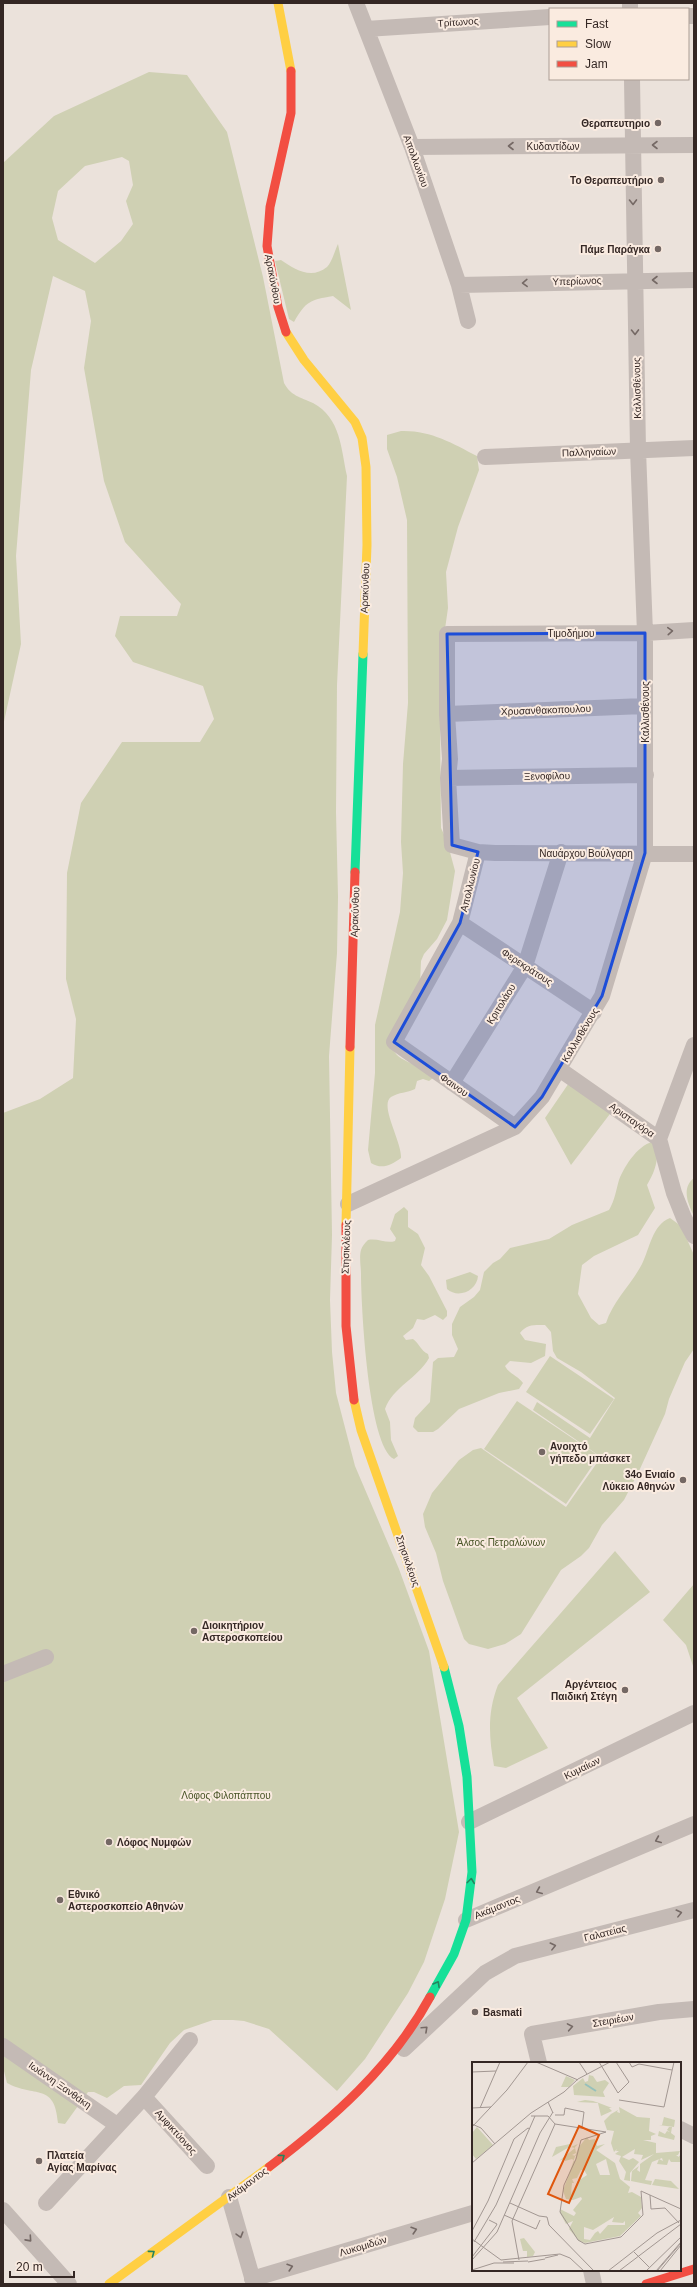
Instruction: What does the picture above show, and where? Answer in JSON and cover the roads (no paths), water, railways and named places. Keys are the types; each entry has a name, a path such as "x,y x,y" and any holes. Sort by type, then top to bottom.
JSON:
{"street":[{"name":"Αρακύνθου","path":"278,3 286,37 292,86 290,121 270,208 267,240 269,263 282,322 290,338 318,377 359,429 365,477 367,546 350,1045 348,1204"},
{"name":"Απολλωνίου","path":"356,3 412,147 459,285 468,321"},
{"name":"Τρίτωνος","path":"366,28 518,10 549,17"},
{"name":"Καλλισθένους","path":"348,1204 515,1127 542,1097 594,1012 602,996 645,853 645,633 638,450 634,280 632,80"},
{"name":"Κυδαντίδων","path":"412,147 694,145"},
{"name":"Υπερίωνος","path":"459,285 634,280 694,280"},
{"name":"Παλληναίων","path":"485,457 694,448"},
{"name":"Τιμοδήμου","path":"447,634 645,633 694,630"},
{"name":"Απολλωνίου","path":"394,1042 460,923 478,852 452,845 448,778 450,755 447,714 447,634"},
{"name":"Χρυσανθακοπουλου","path":"447,714 644,706"},
{"name":"Ξενοφίλου","path":"448,778 646,775"},
{"name":"Ναυάρχου Βούλγαρη","path":"478,852 694,854"},
{"name":"Κριτολάου","path":"452,1083 524,966 560,852"},
{"name":"Φερεκράτους","path":"460,923 594,1012"},
{"name":"Φαινου","path":"394,1042 515,1127"},
{"path":"659,1139 694,1045"},
{"name":"Αρισταγόρα","path":"559,1069 659,1139 674,1194 684,1218 694,1236"},
{"name":"Στησικλέους","path":"348,1204 344,1293 345,1333 357,1414 447,1673 464,1756 472,1872 466,1920"},
{"path":"3,1674 46,1657"},
{"name":"Κυμαίων","path":"469,1822 694,1713"},
{"name":"Ακάμαντος","path":"376,2074 421,2014 454,1954 466,1920 694,1824"},
{"name":"Γαλατείας","path":"515,1956 694,1910"},
{"name":"Ακάμαντος","path":"109,2284 229,2198 308,2137 485,1973 515,1956"},
{"name":"Στειριέων","path":"539,2062 532,2034 659,2012 694,2009"},
{"path":"46,2203 144,2097 190,2040"},
{"name":"Ιωάννη Ξανθάκη","path":"3,2046 117,2125"},
{"name":"Αμφικτύονος","path":"144,2097 207,2166"},
{"path":"681,2130 694,2136"},
{"path":"229,2198 253,2281"},
{"path":"3,2210 70,2284"},
{"name":"Λυκομιδών","path":"253,2281 472,2213"},
{"path":"646,2284 694,2270"},
{"path":"591,2271 594,2284"}],"place":[{"name":"Θεραπευτηριο","path":"658,123"},
{"name":"Το Θεραπευτήριο","path":"661,180"},
{"name":"Πάμε Παράγκα","path":"658,249"},
{"name":"Ανοιχτό γήπεδο μπάσκετ","path":"542,1452"},
{"name":"34ο Ενιαίο Λύκειο Αθηνών","path":"683,1480"},
{"name":"Διοικητήριον Αστεροσκοπείου","path":"194,1631"},
{"name":"Αργέντειος Παιδική Στέγη","path":"625,1690"},
{"name":"Λόφος Νυμφών","path":"109,1842"},
{"name":"Εθνικό Αστεροσκοπείο Αθηνών","path":"60,1900"},
{"name":"Basmati","path":"475,2012"},
{"name":"Πλατεία Αγίας Μαρίνας","path":"39,2161"}],"park label":[{"name":"Άλσος Πετραλώνων","path":"501,1542"},
{"name":"Λόφος Φιλοπάππου","path":"226,1795"}]}
